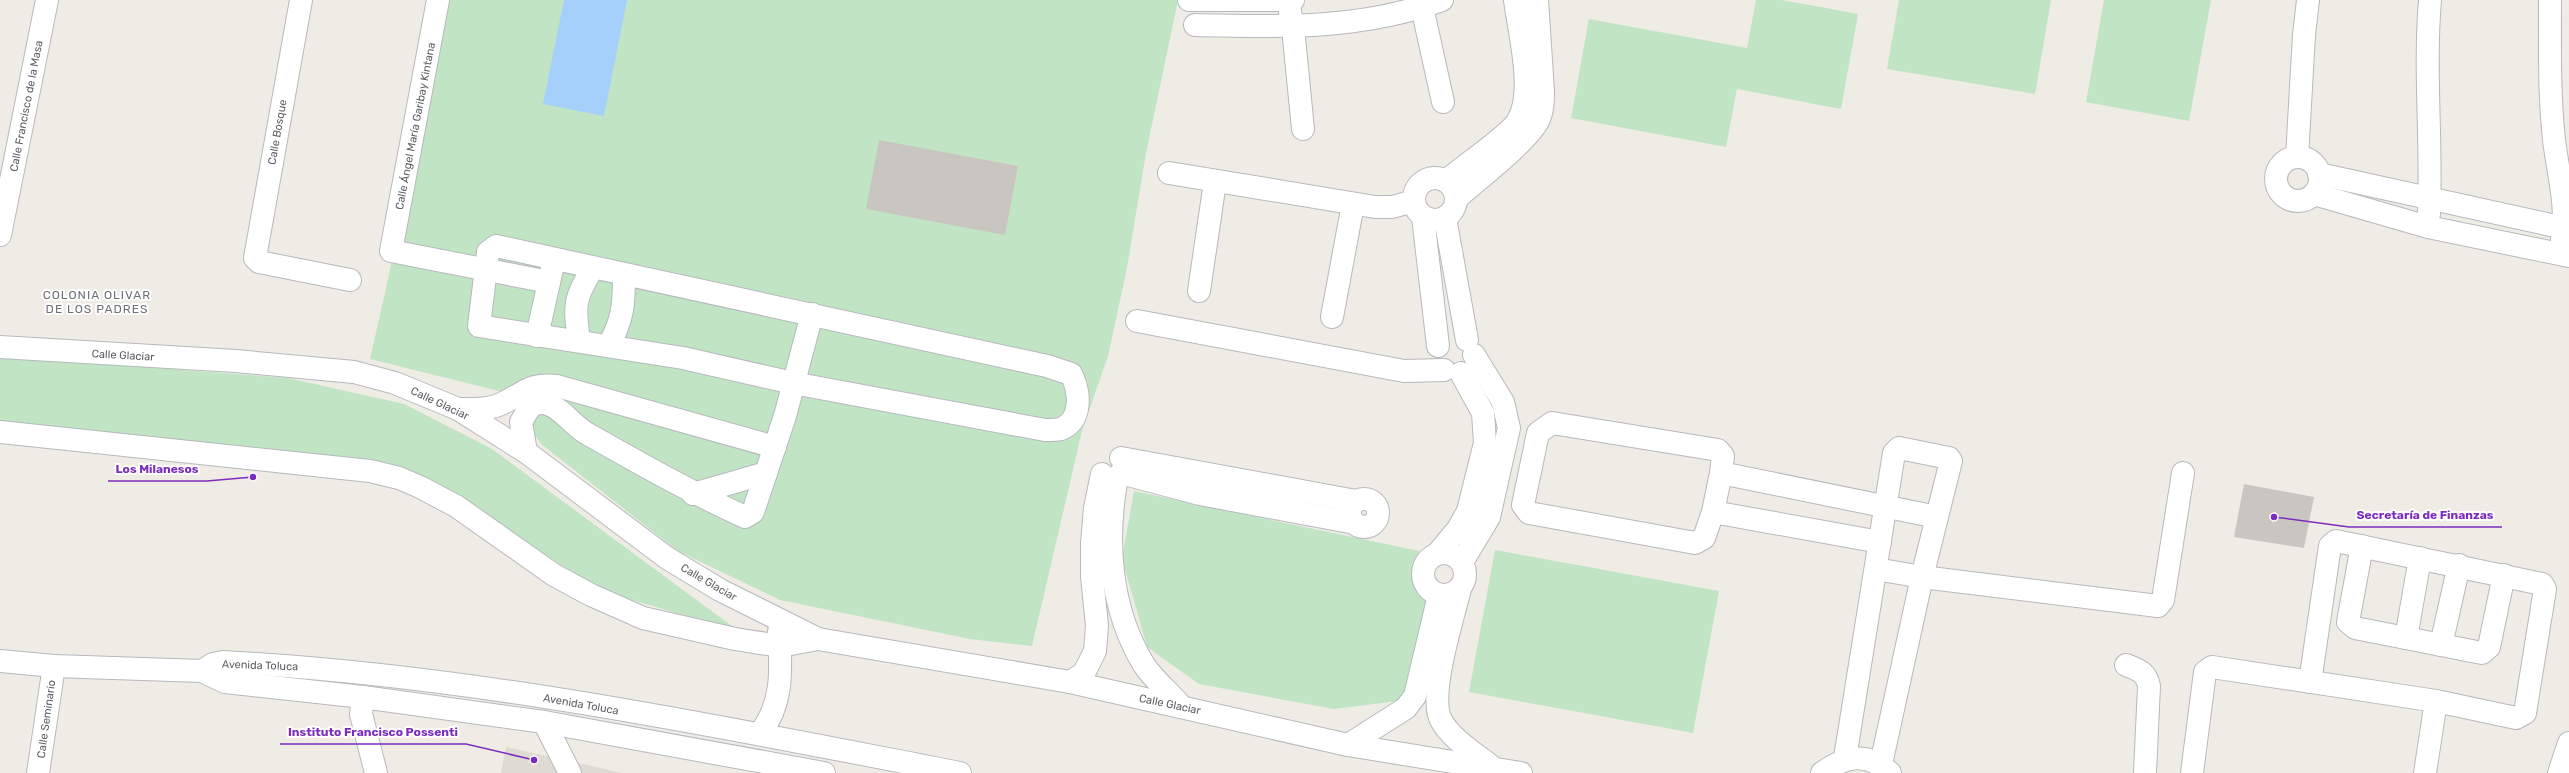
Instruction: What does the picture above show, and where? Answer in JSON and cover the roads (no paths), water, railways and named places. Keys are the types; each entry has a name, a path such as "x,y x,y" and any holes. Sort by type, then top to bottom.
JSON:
{"street":[{"name":"Calle Francisco de la Masa","path":"1,224 47,0"},
{"name":"Calle Bosque","path":"300,0 255,255 259,262 350,280"},
{"name":"Calle Ángel María Garibay Kintana","path":"438,0 391,252 486,269"},
{"path":"1189,0 1293,0"},
{"path":"1288,0 1293,28 1303,129"},
{"path":"1446,181 1513,127 1521,115 1527,92 1515,0"},
{"path":"1456,199 1528,134 1538,121 1543,105 1538,0"},
{"path":"2297,157 2304,35 2308,0"},
{"path":"2428,227 2431,174 2428,29 2430,0"},
{"path":"2317,184 2428,227 2564,254 2567,228 2551,104 2548,60 2550,0"},
{"path":"1195,26 1293,28 1372,19 1432,4 1443,102"},
{"path":"2297,157 2309,160 2315,164 2317,184 2305,199 2292,200 2281,192 2278,186 2277,173 2280,167 2289,159 2297,157"},
{"path":"1169,173 1215,182 1353,204 1418,209 1434,220 1445,218 1453,210 1456,199 1454,189 1446,181 1435,178 1424,181 1416,190 1418,209 1438,346 1436,355 1438,363 1452,371 1483,413 1485,443 1468,511 1458,529 1438,553 1428,559 1423,569 1423,580 1429,590 1439,595 1450,595 1460,589"},
{"path":"1199,291 1215,182"},
{"path":"2317,184 2485,209 2567,228"},
{"path":"1332,317 1353,204"},
{"path":"1137,321 1404,371 1452,371 1467,369 1471,348 1445,218"},
{"path":"496,246 554,260 812,314 1047,366 1071,374 1077,385 1079,398 1074,418 1061,429 1045,430 793,383 683,358 579,340 537,336 479,326 488,252 496,246"},
{"path":"537,336 554,260"},
{"path":"579,340 574,310 581,288 593,268"},
{"path":"486,269 549,282"},
{"path":"609,345 620,325 624,308 624,275"},
{"path":"458,409 483,408 502,404 530,387 543,394 574,426 693,494 745,518 753,512 775,447 812,314"},
{"path":"1438,346 1443,340 1451,336 1460,336 1471,348 1503,402 1509,428 1489,517 1462,562"},
{"name":"Calle Glaciar","path":"0,347 236,362 354,372 395,383 458,409 526,452 668,558 720,590 818,639 1070,682 1348,745 1521,773"},
{"path":"521,422 530,408 543,394 557,386 775,447"},
{"path":"502,404 517,415 521,422 526,452"},
{"path":"1552,422 1718,450 1723,456 1713,512 1704,538 1695,543 1529,513 1523,505 1538,433 1552,422"},
{"name":"Calle Glaciar","path":"0,432 370,471 400,478 456,506 554,575 591,595 643,618 735,639 780,646 818,639"},
{"path":"1822,773 1846,758 1858,758 1885,769 1922,577 1950,461 1949,458 1896,450 1885,507 1846,758"},
{"path":"1115,471 1167,476 1287,500 1354,523 1360,527 1373,525 1379,513 1374,502 1362,498 1356,501 1287,500"},
{"path":"1115,471 1111,561 1118,606 1124,626 1145,667 1181,706"},
{"path":"1070,682 1084,673 1095,651 1097,611 1092,576 1092,544 1095,508 1115,471"},
{"path":"693,494 766,473"},
{"path":"1721,473 1937,517"},
{"path":"1876,568 1922,577 2158,606 2163,600 2183,473"},
{"path":"1713,512 1880,542"},
{"path":"2192,773 2205,672 2207,669 2212,667 2310,682 2436,701 2516,718 2525,713 2545,588 2536,581 2336,541 2330,546 2310,682"},
{"path":"2362,546 2348,622 2355,628 2482,653 2489,647 2504,575"},
{"path":"1438,553 1447,553 1455,556 1462,562 1466,571 1465,580 1460,589 1436,693 1438,712 1446,727 1493,768"},
{"path":"2406,638 2420,558"},
{"path":"2441,645 2459,565"},
{"path":"1348,745 1406,708 1415,696 1439,595"},
{"path":"1097,611 1118,606"},
{"path":"759,734 771,721 779,693 779,619"},
{"name":"Avenida Toluca","path":"0,660 54,666 202,671 225,682 363,697 544,722 824,773"},
{"name":"Avenida Toluca","path":"202,671 213,664 223,662 335,670 509,691 759,734 954,772"},
{"path":"2126,665 2143,672 2147,676 2149,686 2145,773"},
{"name":"Calle Seminario","path":"38,773 54,666"},
{"path":"363,697 361,714 376,773"},
{"path":"2425,773 2436,701"},
{"path":"544,722 570,773"},
{"path":"2559,773 2569,743"}],"water":[{"path":"564,0 627,0 604,116 543,104"}],"place":[{"name":"Los Milanesos","path":"253,477"},
{"name":"Secretaría de Finanzas","path":"2274,517"},
{"name":"Instituto Francisco Possenti","path":"534,760"}],"district":[{"name":"COLONIA OLIVAR DE LOS PADRES","path":"97,302"}]}
